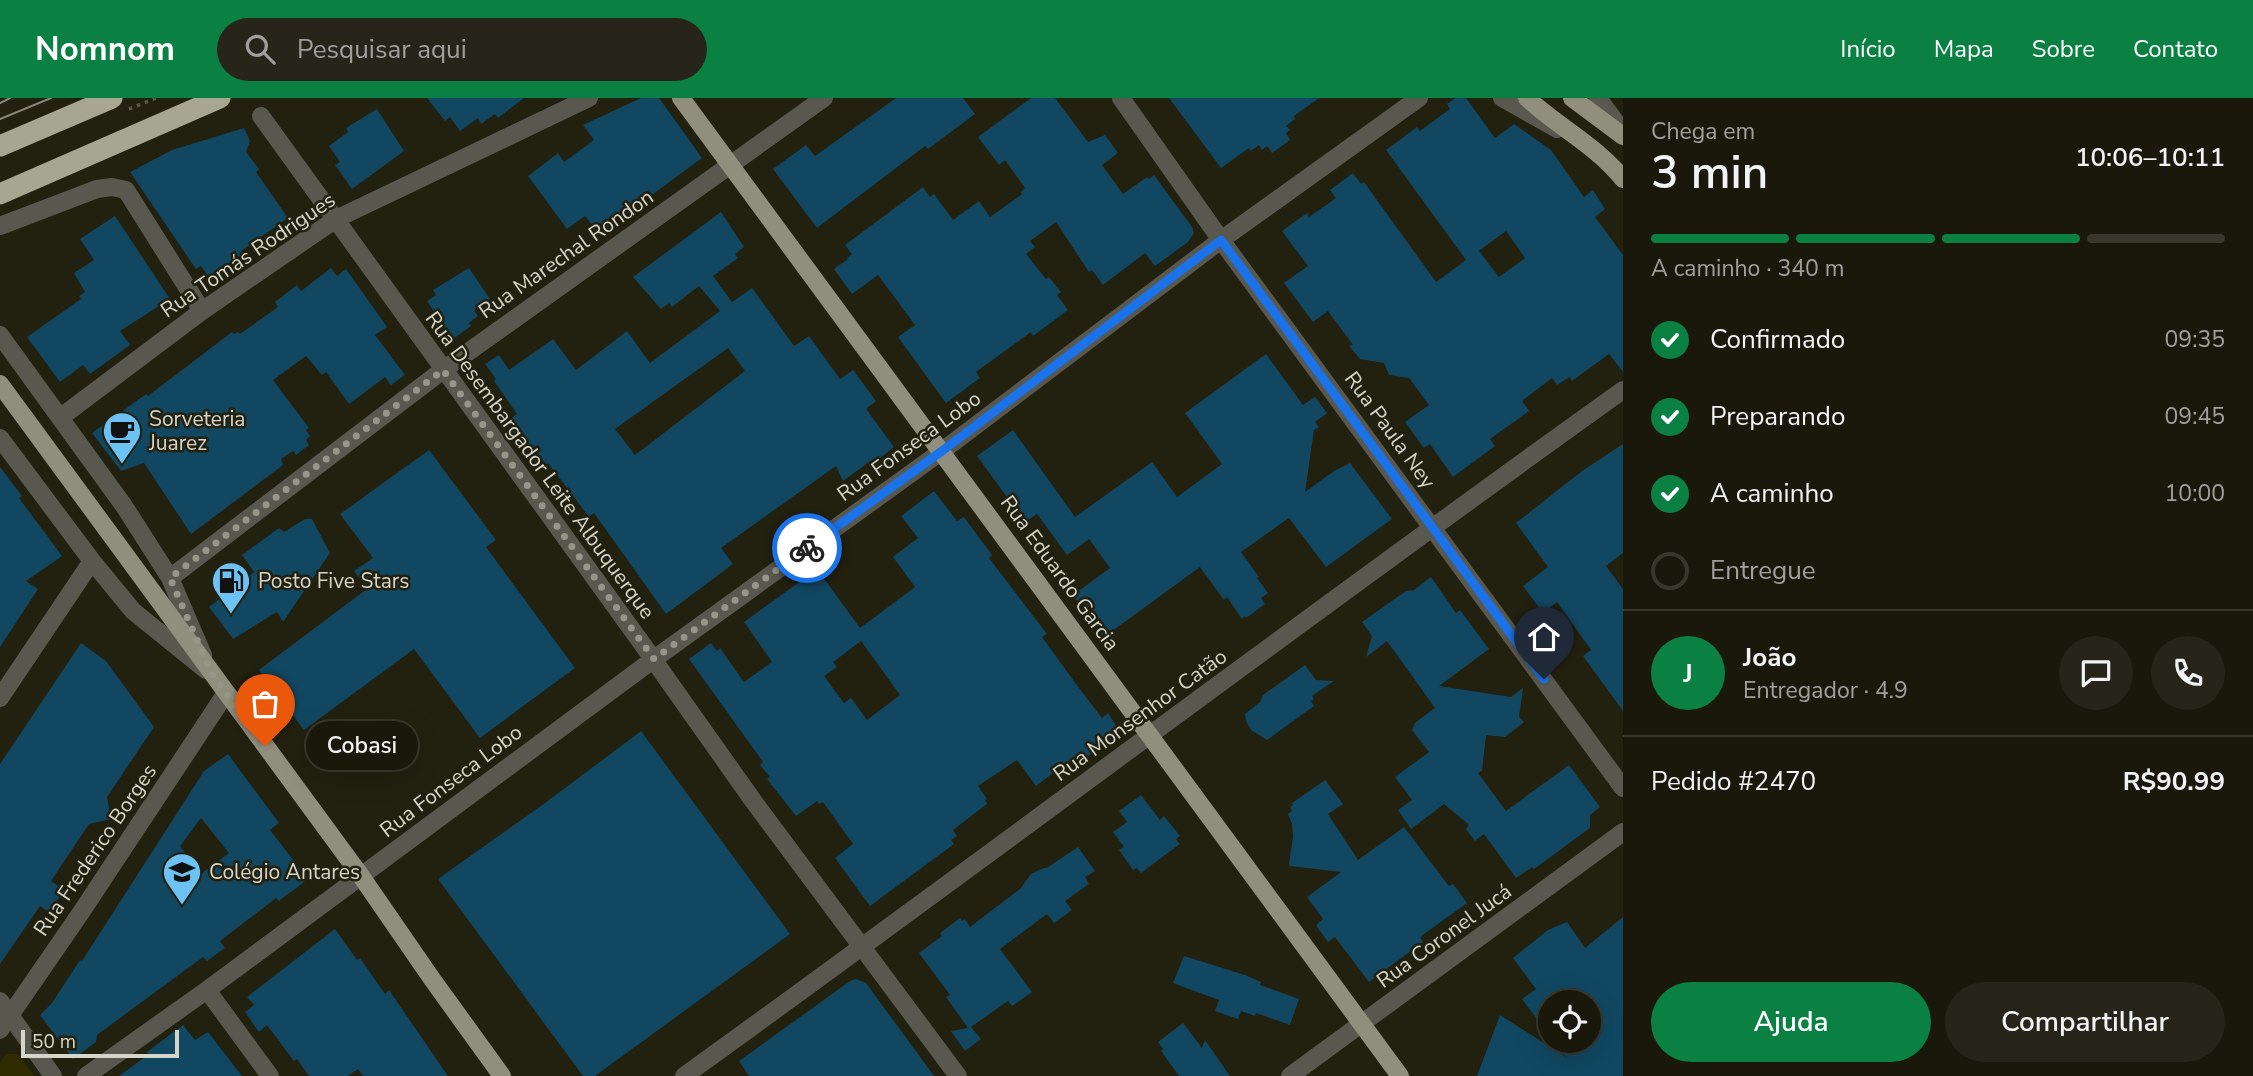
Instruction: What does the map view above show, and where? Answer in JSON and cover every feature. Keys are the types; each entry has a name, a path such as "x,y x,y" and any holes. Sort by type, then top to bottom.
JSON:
{"highway":[{"path":"0,146 113,98"},
{"path":"0,194 220,98"}],"main road":[{"name":"Rua Eduardo Garcia","path":"681,98 1400,1076"},
{"path":"1527,98 1545,115 1610,162 1623,178"},
{"path":"1572,98 1623,134"},
{"path":"0,384 361,876 502,1076"}],"street":[{"name":"Rua Tomás Rodrigues","path":"61,417 202,311 336,219 589,98"},
{"name":"Rua Marechal Rondon","path":"170,578 443,370 824,98"},
{"name":"Rua Paula Ney","path":"1121,98 1221,240 1623,789"},
{"name":"Rua Fonseca Lobo","path":"86,1076 942,451 1221,240 1419,98"},
{"path":"1502,98 1585,144"},
{"path":"1598,98 1623,134"},
{"name":"Rua Desembargador Leite Albuquerque","path":"261,116 654,659 754,802 958,1076"},
{"path":"0,226 97,188 126,190 202,311"},
{"path":"0,335 124,506 170,578 212,674"},
{"name":"Rua Monsenhor Catão","path":"684,1076 1150,736 1432,526 1623,390"},
{"path":"0,438 133,611 212,674"},
{"path":"0,698 92,561"},
{"name":"Rua Frederico Borges","path":"3,1016 82,911 226,693"},
{"name":"Rua Coronel Jucá","path":"1290,1076 1623,832"},
{"path":"206,990 270,1076"},
{"path":"3,1016 53,1076"}],"shaded area":[{"path":"6,1054 18,1054 34,1076 0,1076 0,1063"}],"building":[{"path":"427,98 524,98 498,118 495,114 481,124 478,118 460,131 450,117 445,121"},
{"path":"641,98 659,98 702,158 599,234 585,216 567,229 528,176 558,153 564,162 594,140 583,125"},
{"path":"896,98 963,98 975,114 928,149 925,146 817,228 773,169 806,145 815,156"},
{"path":"1031,98 1055,98 1088,142 1105,135 1118,153 1102,165 1123,194 1154,175 1194,233 1188,242 1155,266 1145,253 1103,285 1092,270 1089,272 1056,222 1030,241 1035,247 1026,254 1046,279 1049,277 1061,292 1057,295 1068,310 1033,336 1031,332 976,372 980,378 946,403 898,337 915,325 878,275 852,294 834,269 852,254 845,245 923,187 930,197 934,194 953,220 979,201 990,217 1022,194 1025,188 1005,160 999,165 978,137"},
{"path":"1169,98 1319,98 1294,116 1295,119 1286,126 1290,130 1286,133 1290,140 1272,153 1267,146 1262,150 1259,145 1251,151 1249,148 1221,168"},
{"path":"1455,98 1466,98 1495,138 1514,124 1551,150 1584,197 1593,190 1605,209 1595,217 1623,255 1623,372 1609,354 1572,381 1569,377 1557,385 1552,378 1522,401 1529,411 1490,439 1495,446 1453,477 1430,444 1424,448 1405,422 1429,405 1409,378 1389,375 1384,363 1360,359 1328,311 1313,322 1284,283 1308,266 1282,231 1307,213 1309,217 1336,198 1330,190 1353,173 1361,184 1364,182 1436,282 1466,260 1386,150 1417,127 1420,131 1450,109 1447,104","holes":["1506,231 1525,258 1499,277 1479,251"]},
{"path":"377,109 404,151 352,189 335,165 340,162 329,146 348,132 346,128"},
{"path":"244,128 250,141 246,152 259,169 256,172 288,218 241,251 244,256 210,279 201,266 196,269 130,172 172,150"},
{"path":"721,212 744,247 735,254 738,258 713,276 732,302 752,288 794,346 809,336 840,379 853,370 876,401 866,409 894,447 843,481 836,466 721,548 733,564 666,614 594,513 589,517 548,463 540,468 506,422 517,414 485,364 499,355 509,370 553,339 576,370 627,331 650,363 720,311 699,286 672,307 669,303 661,309 633,277","holes":["728,348 745,371 635,455 615,429"]},
{"path":"115,216 170,299 120,331 130,345 90,374 83,365 60,382 27,337 81,299 79,296 85,292 74,273 94,260 80,239"},
{"path":"331,268 337,276 346,269 387,327 375,335 405,375 391,385 385,377 349,404 326,372 322,375 306,356 273,380 309,428 306,430 310,436 306,440 309,445 296,455 293,451 281,459 283,465 191,534 144,463 121,471 92,433 146,394 148,396 232,332 240,334 278,307 275,302 297,285 301,291"},
{"path":"469,268 490,299 474,310 478,316 469,323 471,326 453,339 427,301 436,295 433,290"},
{"path":"1266,354 1303,405 1315,397 1327,413 1315,422 1319,427 1314,430 1305,492 1350,463 1392,519 1326,567 1289,518 1241,552 1268,593 1261,598 1265,604 1246,618 1245,616 1242,619 1227,597 1224,600 1200,567 1104,637 1073,595 1110,568 1089,539 1067,555 1037,514 1025,522 977,456 1013,430 1075,517 1152,462 1177,497 1222,464 1185,413"},
{"path":"1623,444 1623,553 1606,566 1623,589 1623,711 1583,656 1591,650 1557,602 1543,613 1523,586 1548,567 1516,523 1582,471"},
{"path":"429,450 496,540 486,547 575,668 480,738 414,649 304,730 259,670 367,589 354,571 373,558 340,514"},
{"path":"0,467 22,496 19,498 62,556 26,581 38,589 0,647"},
{"path":"934,491 957,521 964,517 992,555 989,558 1047,634 1042,637 1079,688 1102,718 1108,713 1118,729 1115,736 1087,757 1082,751 1036,786 1017,760 978,786 987,799 987,804 953,830 957,836 951,840 954,844 870,906 835,858 853,844 823,802 819,804 817,801 796,816 767,779 770,777 760,765 763,762 689,659 711,643 717,651 720,648 744,682 772,662 744,622 817,569 860,628 915,587 893,557 918,538 901,516","holes":["861,641 900,695 867,720 851,698 844,703 824,676 837,667 833,662"]},
{"path":"305,519 312,519 330,553 283,622 277,612 233,639 209,607 254,572 242,555 279,528 284,532"},
{"path":"1431,577 1456,613 1460,610 1489,649 1439,686 1511,697 1523,688 1519,717 1524,722 1505,737 1486,735 1482,771 1478,773 1506,811 1569,765 1600,807 1590,815 1590,828 1534,869 1532,867 1516,878 1484,834 1475,841 1466,829 1469,825 1444,804 1411,829 1398,810 1412,800 1395,777 1429,752 1412,730 1415,723 1435,708 1387,641 1366,657 1372,636 1362,622"},
{"path":"81,643 106,661 154,727 107,797 111,819 89,824 51,881 64,890 49,912 40,906 0,964 0,764"},
{"path":"1305,665 1316,680 1334,681 1312,696 1314,706 1267,740 1251,730 1245,714 1260,702 1263,695"},
{"path":"641,731 790,934 595,1076 583,1076 438,879"},
{"path":"228,754 279,823 270,830 308,879 279,901 276,898 220,941 225,948 207,961 203,957 97,1035 96,1042 73,1059 40,1015 52,1003 80,960 82,961 204,771","holes":["201,818 229,853 201,874 180,846"]},
{"path":"1325,780 1343,804 1328,814 1358,860 1404,827 1449,886 1453,884 1467,903 1420,937 1423,942 1369,982 1335,937 1328,942 1317,927 1323,919 1307,897 1341,872 1289,864 1293,837 1288,814 1292,811 1290,807"},
{"path":"1141,795 1160,820 1164,816 1180,836 1176,839 1180,844 1141,873 1137,868 1133,870 1119,850 1124,847 1113,832 1127,822 1119,811"},
{"path":"1078,847 1095,871 1085,877 1089,884 1065,901 1072,910 1054,923 1047,914 1000,949 1032,992 1012,1006 1008,1001 971,1027 981,1039 965,1051 951,1031 968,1028 946,997 950,995 919,953 960,918 962,921 965,919 970,927 1020,889 1031,874 1048,867"},
{"path":"1623,917 1623,1076 1477,1076 1500,1015 1538,1039 1538,1053 1560,1053 1566,1057 1563,1053 1601,1053 1601,990 1538,990 1538,1020 1522,999 1536,989 1513,958 1548,930 1567,922 1585,948"},
{"path":"335,929 357,960 360,958 385,994 389,990 448,1076 363,1076 358,1069 348,1076 309,1076 267,1025 259,1032 245,1012 254,1005 247,997"},
{"path":"1184,956 1245,975 1261,982 1260,985 1299,999 1290,1025 1256,1013 1255,1016 1241,1011 1238,1019 1215,1011 1219,1000 1173,983"},
{"path":"856,979 866,983 934,1076 749,1076 739,1061"},
{"path":"1183,1023 1202,1048 1205,1040 1230,1076 1179,1076 1161,1051 1163,1049 1158,1042"},
{"path":"183,1025 195,1040 208,1032 242,1076 119,1076 149,1054 147,1052"}],"tram line":[{"path":"0,103 10,98"},
{"path":"0,119 51,98"}],"way so far":[{"path":"265,746 212,674 170,578 443,370 654,659 807,548"}],"place":[{"name":"Sorveteria Juarez","path":"122,465"},
{"name":"Posto Five Stars","path":"231,615"},
{"name":"Cobasi","path":"265,746"},
{"name":"Colégio Antares","path":"182,906"}],"route":[{"path":"807,548 942,451 1221,240 1544,679"}]}
